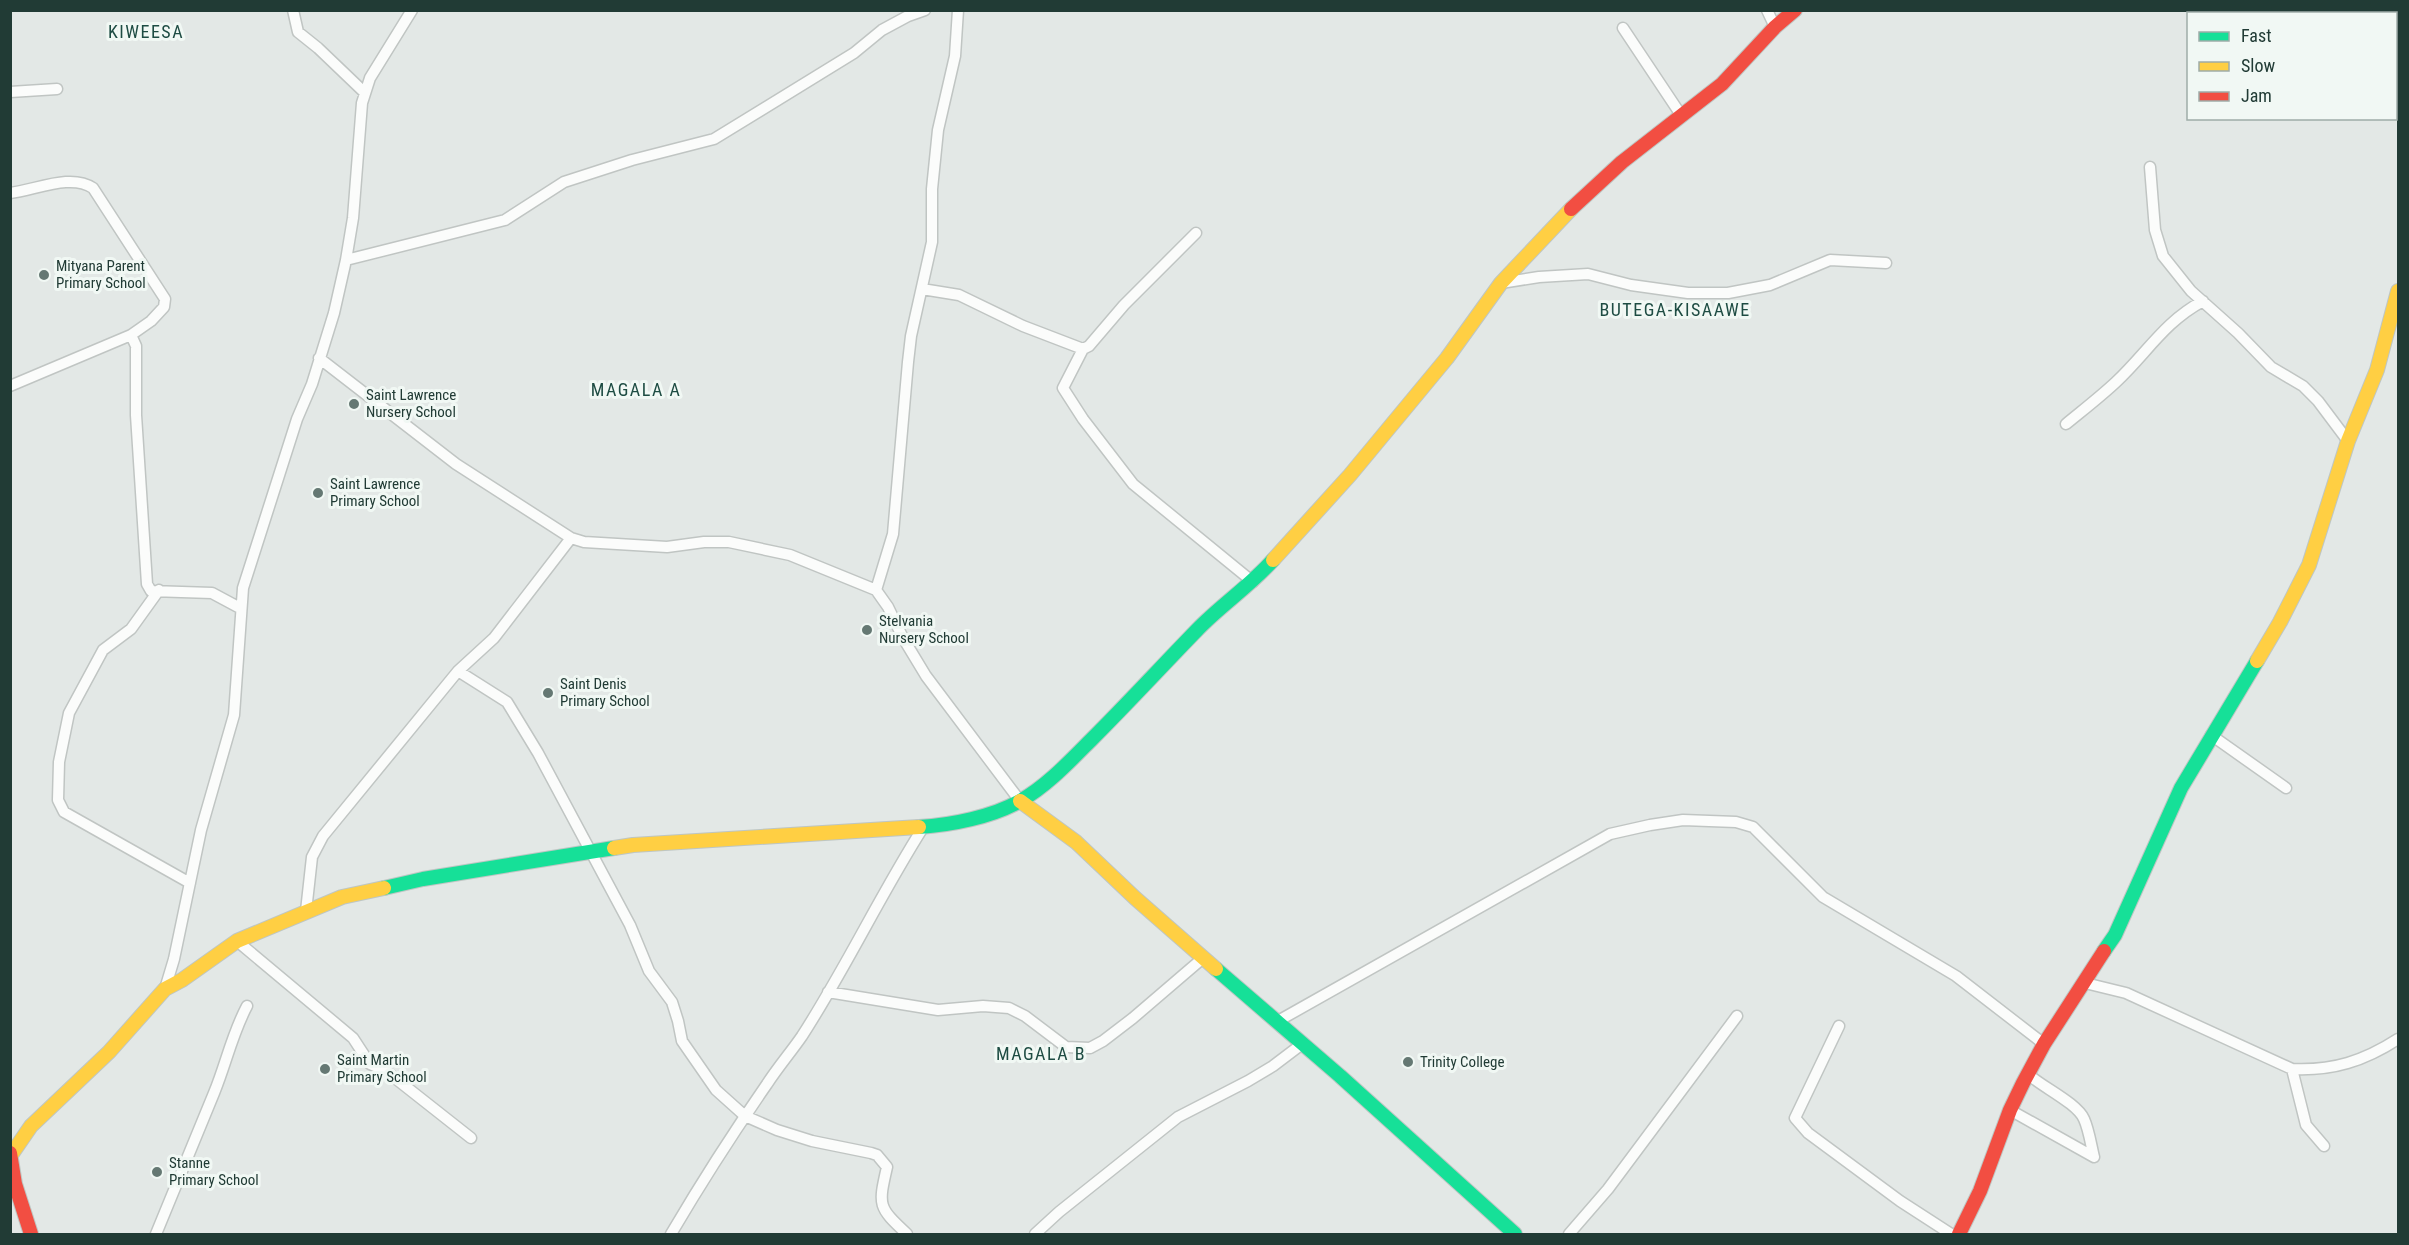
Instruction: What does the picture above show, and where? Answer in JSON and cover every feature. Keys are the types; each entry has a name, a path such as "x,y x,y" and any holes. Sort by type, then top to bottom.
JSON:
{"street":[{"path":"293,10 298,32 364,92"},
{"path":"165,989 201,830 234,715 243,588 252,555 334,313 346,260 353,218 364,92 379,61 412,10"},
{"path":"346,260 505,220 564,182 632,160 714,139 854,53 882,30 908,16 926,10"},
{"path":"876,590 893,534 911,336 932,242 932,189 938,130 956,56 957,10"},
{"path":"1767,10 1775,27"},
{"path":"31,1234 13,1186 11,1154 31,1126 108,1052 165,989 237,941 306,910 342,897 423,879 497,866 552,860 590,851 633,845 944,825 972,819 1020,801 1064,767 1151,680 1197,630 1225,603 1253,582 1350,475 1447,358 1501,283 1531,253 1556,223 1622,162 1722,84 1775,27 1795,10"},
{"path":"1623,28 1681,115"},
{"path":"10,92 57,89"},
{"path":"2150,167 2158,246 2175,272 2271,367 2303,386 2318,401 2348,441"},
{"path":"10,193 70,182 84,182 93,188 165,299 164,307 151,321 131,335 10,386"},
{"path":"1196,233 1124,305 1089,346 1083,349 1063,388 1083,419 1133,484 1253,582"},
{"path":"1501,283 1563,274 1588,274 1631,285 1679,292 1728,293 1770,285 1830,260 1886,263"},
{"path":"922,290 959,296 1023,326 1083,349"},
{"path":"1959,1234 1980,1191 2010,1110 2028,1074 2044,1044 2115,935 2157,846 2170,810 2211,735 2280,622 2309,565 2348,441 2377,370 2398,291"},
{"path":"2066,424 2116,382 2161,332 2183,312 2203,301"},
{"path":"131,335 136,346 136,415 146,578 151,591 212,593 240,608"},
{"path":"319,358 456,464 571,538 584,542 667,546 704,542 729,542 757,546 790,555 876,590 888,607 903,638 926,676 1020,801 1076,842 1203,958 1278,1021 1515,1234"},
{"path":"306,910 312,857 323,836 458,671 494,638 571,538"},
{"path":"159,591 131,628 103,650 69,712 59,762 58,800 64,812 190,883"},
{"path":"458,671 507,702 538,753 630,925 649,971 672,1002 680,1037 716,1090 746,1116 777,1130 812,1141 877,1155 887,1167 881,1189 884,1212 908,1234"},
{"path":"2211,735 2286,788"},
{"path":"1278,1021 1610,834 1683,820 1722,820 1753,827 1823,897 1844,912 1956,976 2044,1044"},
{"path":"671,1234 746,1116 801,1037 924,826"},
{"path":"237,941 352,1038 375,1067 386,1071 471,1138"},
{"path":"828,992 938,1010 983,1006 1009,1008 1025,1016 1066,1047 1090,1048 1134,1018 1203,958"},
{"path":"2085,983 2126,993 2292,1069 2318,1070 2367,1058 2398,1039"},
{"path":"156,1234 247,1006"},
{"path":"1569,1234 1608,1189 1737,1016"},
{"path":"1839,1026 1795,1118 1808,1133 1900,1201 1951,1234"},
{"path":"1035,1234 1178,1117 1265,1071 1302,1044"},
{"path":"2292,1069 2306,1125 2324,1146"},
{"path":"2010,1110 2094,1157 2084,1117 2062,1097 2038,1084 2028,1074"}],"traffic: fast":[{"path":"919,827 958,822 997,812 1040,788 1119,712 1206,621 1273,560"},
{"path":"2104,951 2115,935 2181,788 2257,661"},
{"path":"384,888 423,879 614,848"},
{"path":"1216,969 1340,1076 1515,1234"}],"traffic: slow":[{"path":"1273,560 1350,475 1447,358 1501,283 1571,209"},
{"path":"2257,661 2309,565 2348,441 2377,370 2398,291"},
{"path":"1020,801 1076,842 1135,898 1216,969"},
{"path":"614,848 919,827"},
{"path":"11,1155 31,1126 109,1052 165,989 182,980 237,941 342,897 384,888"}],"traffic: jam":[{"path":"1571,209 1622,162 1722,84 1775,27 1795,10"},
{"path":"1959,1234 1980,1191 2010,1110 2023,1083 2044,1044 2104,951"},
{"path":"10,1153 15,1184 31,1234"}],"place":[{"name":"Mityana Parent Primary School","path":"44,275"},
{"name":"Saint Lawrence Nursery School","path":"354,404"},
{"name":"Saint Lawrence Primary School","path":"318,493"},
{"name":"Stelvania Nursery School","path":"867,630"},
{"name":"Saint Denis Primary School","path":"548,693"},
{"name":"Trinity College","path":"1408,1062"},
{"name":"Saint Martin Primary School","path":"325,1069"},
{"name":"Stanne Primary School","path":"157,1172"}],"district":[{"name":"KIWEESA","path":"146,31"},
{"name":"BUTEGA-KISAAWE","path":"1675,309"},
{"name":"MAGALA A","path":"636,389"},
{"name":"MAGALA B","path":"1041,1053"}]}
